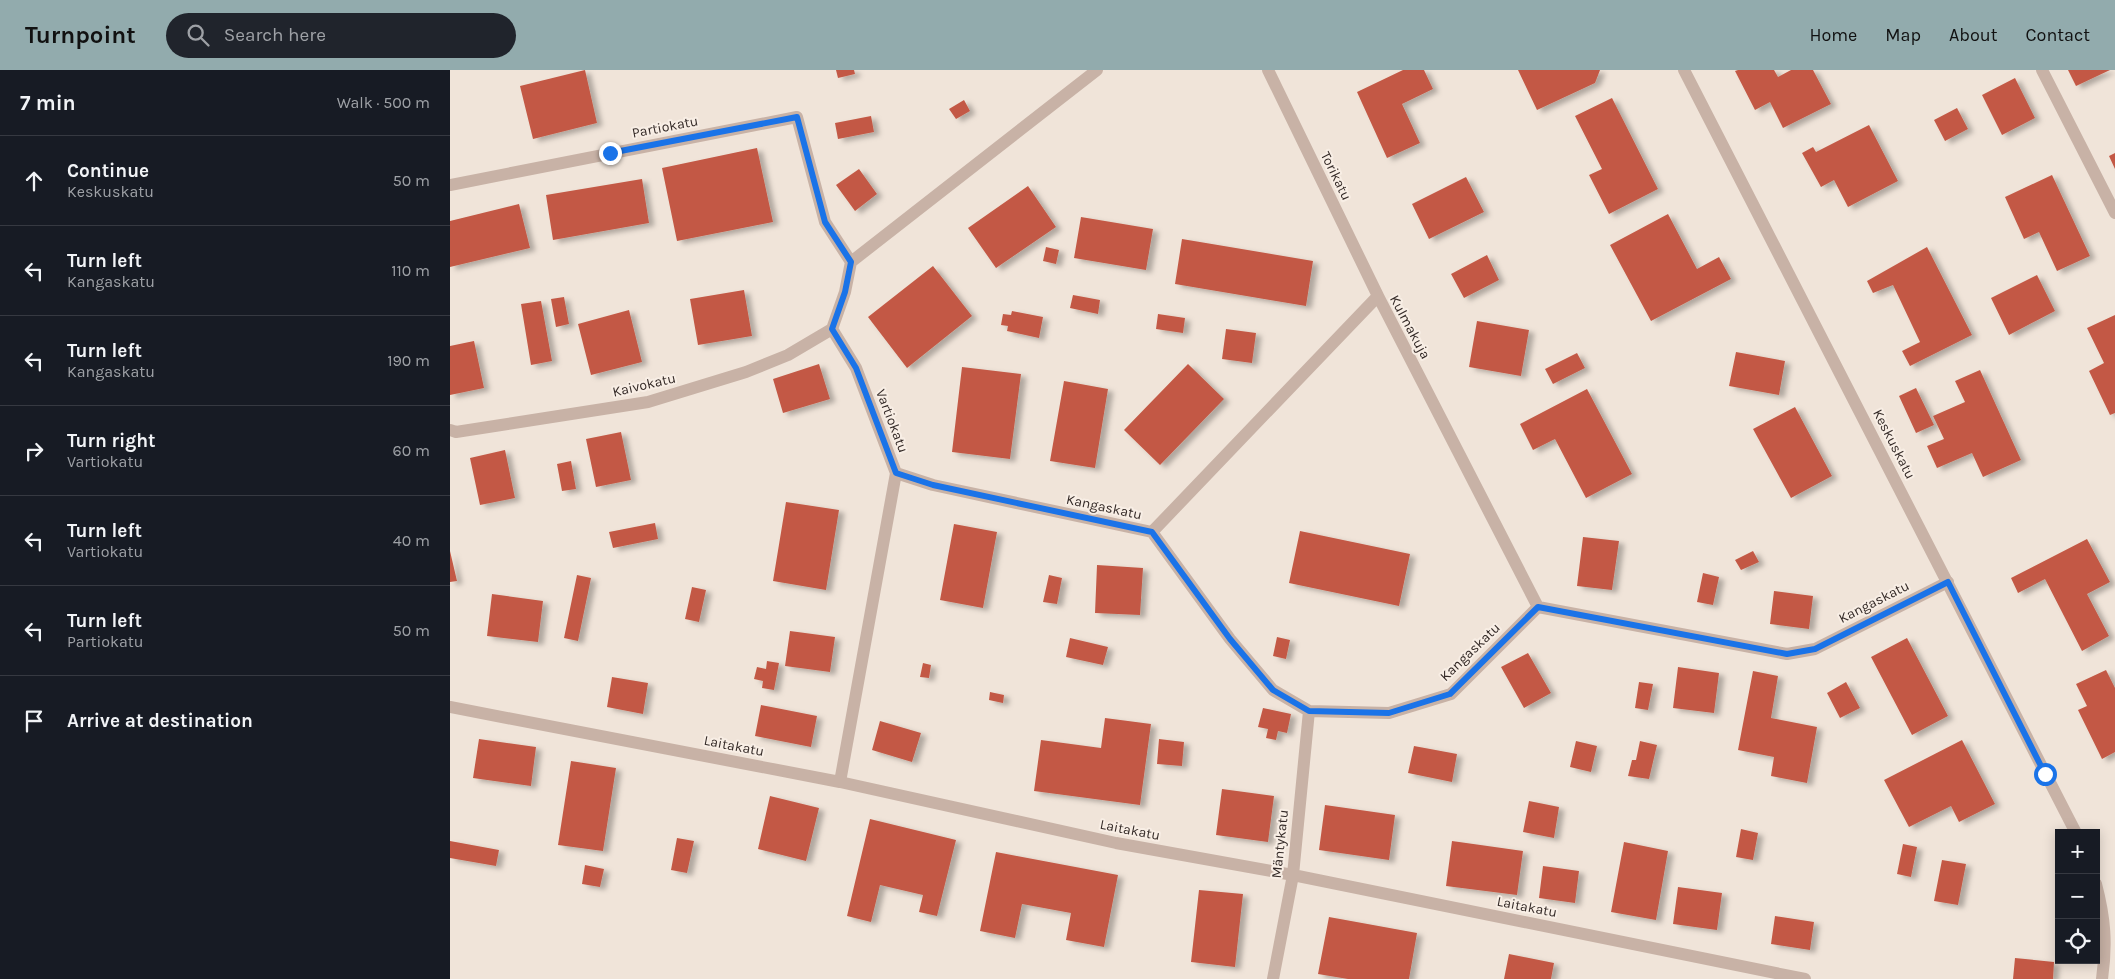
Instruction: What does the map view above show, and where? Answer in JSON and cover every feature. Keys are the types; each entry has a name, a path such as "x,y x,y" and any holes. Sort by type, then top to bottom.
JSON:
{"street":[{"path":"832,329 845,292 851,262 1097,70"},
{"name":"Torikatu","path":"1268,70 1378,296"},
{"name":"Keskuskatu","path":"1684,70 2074,829"},
{"path":"2042,70 2115,214"},
{"name":"Partiokatu","path":"450,185 797,117 825,222 851,262"},
{"name":"Kulmakuja","path":"1152,532 1378,296 1538,607"},
{"name":"Kaivokatu","path":"450,430 456,432 648,402 746,372 788,355 832,329"},
{"name":"Vartiokatu","path":"832,329 856,368 896,473 840,782"},
{"name":"Kangaskatu","path":"896,473 933,485 1152,532 1230,639 1273,690 1309,711 1389,713 1450,694 1538,607 1787,654 1815,649 1948,582"},
{"name":"Laitakatu","path":"450,707 840,782 1116,843 1293,875 1805,979"},
{"name":"Mäntykatu","path":"1273,979 1293,875 1309,711"},
{"path":"2100,901 2104,920 2106,951 2102,979"}],"building":[{"path":"585,70 597,123 533,139 520,86"},
{"path":"836,70 854,70 855,74 838,78"},
{"path":"1403,70 1424,70 1433,89 1402,104 1420,143 1387,158 1357,92"},
{"path":"1518,70 1600,70 1595,83 1537,110"},
{"path":"1774,70 1778,77 1791,70 1813,70 1831,104 1783,128 1770,102 1755,110 1735,71"},
{"path":"2068,70 2110,70 2076,86"},
{"path":"2015,78 2035,118 2002,135 1982,95"},
{"path":"1612,98 1658,189 1609,214 1589,175 1602,169 1575,116"},
{"path":"964,100 970,111 956,119 949,109"},
{"path":"1957,108 1968,129 1945,141 1934,120"},
{"path":"871,116 874,132 838,139 835,123"},
{"path":"1869,125 1898,181 1848,207 1834,180 1821,187 1802,153 1813,147 1816,152"},
{"path":"757,148 773,222 677,241 662,168"},
{"path":"2115,153 2115,169 2109,156"},
{"path":"859,169 877,194 855,211 836,185"},
{"path":"2052,175 2090,256 2057,271 2039,232 2024,239 2005,197"},
{"path":"1466,177 1484,212 1429,239 1412,204"},
{"path":"642,179 649,223 553,240 546,195"},
{"path":"1028,186 1056,227 996,268 968,228"},
{"path":"519,204 530,248 450,267 450,221"},
{"path":"1668,214 1697,269 1719,257 1731,279 1651,321 1610,245"},
{"path":"1081,217 1153,229 1146,270 1074,258"},
{"path":"1182,239 1313,261 1306,306 1175,284"},
{"path":"1046,247 1059,250 1056,264 1043,261"},
{"path":"1927,247 1972,335 1910,366 1902,351 1920,342 1893,285 1873,293 1867,281"},
{"path":"1487,255 1499,280 1464,298 1451,274"},
{"path":"933,266 972,316 907,368 868,317"},
{"path":"2037,275 2055,311 2009,335 1991,298"},
{"path":"744,290 752,336 698,345 690,299"},
{"path":"1073,295 1100,300 1098,314 1070,308"},
{"path":"564,297 569,324 556,327 551,299"},
{"path":"541,301 552,361 531,365 521,304"},
{"path":"629,310 642,362 591,375 578,324"},
{"path":"1012,311 1043,317 1039,338 1007,331 1008,326 1001,325 1003,314 1011,315"},
{"path":"1158,314 1185,318 1183,333 1156,329"},
{"path":"2115,315 2115,413 2110,415 2089,371 2104,363 2087,328"},
{"path":"1477,321 1529,330 1521,376 1469,367"},
{"path":"1226,329 1256,333 1252,363 1222,359"},
{"path":"474,341 484,388 450,395 450,346"},
{"path":"1736,352 1785,361 1779,395 1729,386"},
{"path":"1577,353 1585,368 1553,384 1545,369"},
{"path":"819,364 830,399 783,413 773,379"},
{"path":"1188,364 1224,399 1160,465 1124,430"},
{"path":"962,367 1021,374 1010,459 952,452"},
{"path":"1980,370 2021,460 1983,477 1972,453 1937,468 1927,446 1944,439 1933,416 1965,402 1955,381"},
{"path":"1064,381 1108,389 1095,468 1050,461"},
{"path":"1916,388 1934,425 1916,433 1899,396"},
{"path":"1587,389 1632,474 1586,498 1555,439 1533,450 1520,424"},
{"path":"1795,407 1832,476 1791,498 1753,429"},
{"path":"621,432 631,480 596,487 586,439"},
{"path":"505,450 515,498 480,505 470,458"},
{"path":"571,461 576,489 562,491 557,464"},
{"path":"786,502 839,510 826,590 773,581"},
{"path":"655,523 658,539 613,548 609,532"},
{"path":"954,524 997,532 983,608 940,600"},
{"path":"1300,531 1410,554 1399,606 1289,583"},
{"path":"1583,537 1619,541 1612,590 1577,586"},
{"path":"2087,539 2110,582 2087,594 2109,636 2082,651 2045,579 2018,593 2011,578"},
{"path":"450,551 457,581 450,582"},
{"path":"1753,551 1759,562 1741,570 1735,560"},
{"path":"1097,565 1143,568 1140,615 1095,613"},
{"path":"1703,573 1719,577 1713,605 1697,602"},
{"path":"577,575 591,578 578,641 564,638"},
{"path":"1049,575 1062,578 1057,604 1043,602"},
{"path":"692,587 706,590 699,622 685,619"},
{"path":"1774,591 1813,596 1809,629 1770,624"},
{"path":"492,594 543,601 538,642 487,636"},
{"path":"790,631 835,637 830,672 785,666"},
{"path":"1277,637 1290,640 1286,659 1273,656"},
{"path":"1070,638 1108,647 1103,665 1066,657"},
{"path":"1907,638 1948,716 1912,735 1871,657"},
{"path":"1528,653 1551,693 1524,708 1501,667"},
{"path":"767,661 779,663 774,690 762,688 763,681 754,679 757,667 766,669"},
{"path":"923,663 931,665 929,678 920,677"},
{"path":"1678,667 1719,673 1714,713 1673,708"},
{"path":"2106,670 2115,688 2115,752 2102,759 2078,710 2087,706 2076,684"},
{"path":"1753,671 1778,676 1771,718 1817,727 1807,783 1771,776 1774,757 1738,750"},
{"path":"612,677 648,683 643,714 607,707"},
{"path":"1639,682 1653,684 1648,710 1635,708"},
{"path":"1846,682 1860,708 1840,718 1827,693"},
{"path":"990,692 1004,695 1003,703 989,700"},
{"path":"761,705 817,716 811,747 755,736"},
{"path":"1263,708 1291,714 1287,733 1278,731 1276,740 1266,738 1268,729 1258,727"},
{"path":"1105,718 1151,724 1140,805 1034,791 1041,740 1101,748"},
{"path":"880,721 921,733 912,762 872,750"},
{"path":"479,739 536,747 531,786 473,778"},
{"path":"1159,739 1184,742 1182,766 1157,764"},
{"path":"1962,740 1995,804 1959,822 1951,806 1909,827 1884,780"},
{"path":"1576,741 1597,746 1591,772 1570,767"},
{"path":"1640,741 1657,745 1649,779 1628,776 1632,760 1636,760"},
{"path":"1414,746 1457,754 1452,782 1408,773"},
{"path":"571,761 616,768 603,851 558,845"},
{"path":"1222,789 1274,796 1268,842 1216,835"},
{"path":"770,796 819,808 806,861 758,849"},
{"path":"1529,801 1559,807 1554,838 1523,832"},
{"path":"1325,805 1395,815 1389,860 1319,850"},
{"path":"870,819 956,840 937,916 919,912 923,895 880,885 871,922 847,916"},
{"path":"1741,829 1758,833 1753,860 1736,857"},
{"path":"677,838 694,841 687,873 671,870"},
{"path":"450,841 499,850 496,866 450,858"},
{"path":"1452,841 1523,851 1517,895 1446,886"},
{"path":"1624,842 1668,851 1656,920 1611,912"},
{"path":"1903,844 1917,847 1911,877 1897,874"},
{"path":"996,852 1118,875 1104,947 1066,940 1071,913 1022,904 1015,938 980,931"},
{"path":"1942,860 1966,864 1958,905 1934,901"},
{"path":"585,865 604,869 600,887 582,884"},
{"path":"1543,866 1579,871 1575,903 1539,898"},
{"path":"1678,887 1722,893 1717,930 1673,924"},
{"path":"1199,890 1243,894 1235,967 1191,962"},
{"path":"1775,916 1814,922 1810,950 1771,944"},
{"path":"1329,917 1417,933 1409,979 1348,979 1318,974"},
{"path":"1509,954 1554,963 1551,979 1504,979"},
{"path":"2015,958 2054,962 2053,979 2013,979"}],"route":[{"path":"610,153 797,117 825,222 851,262 845,292 832,329 856,368 896,473 933,485 1152,532 1230,639 1273,690 1309,711 1389,713 1450,694 1538,607 1787,654 1815,649 1948,582 2045,774"}]}
